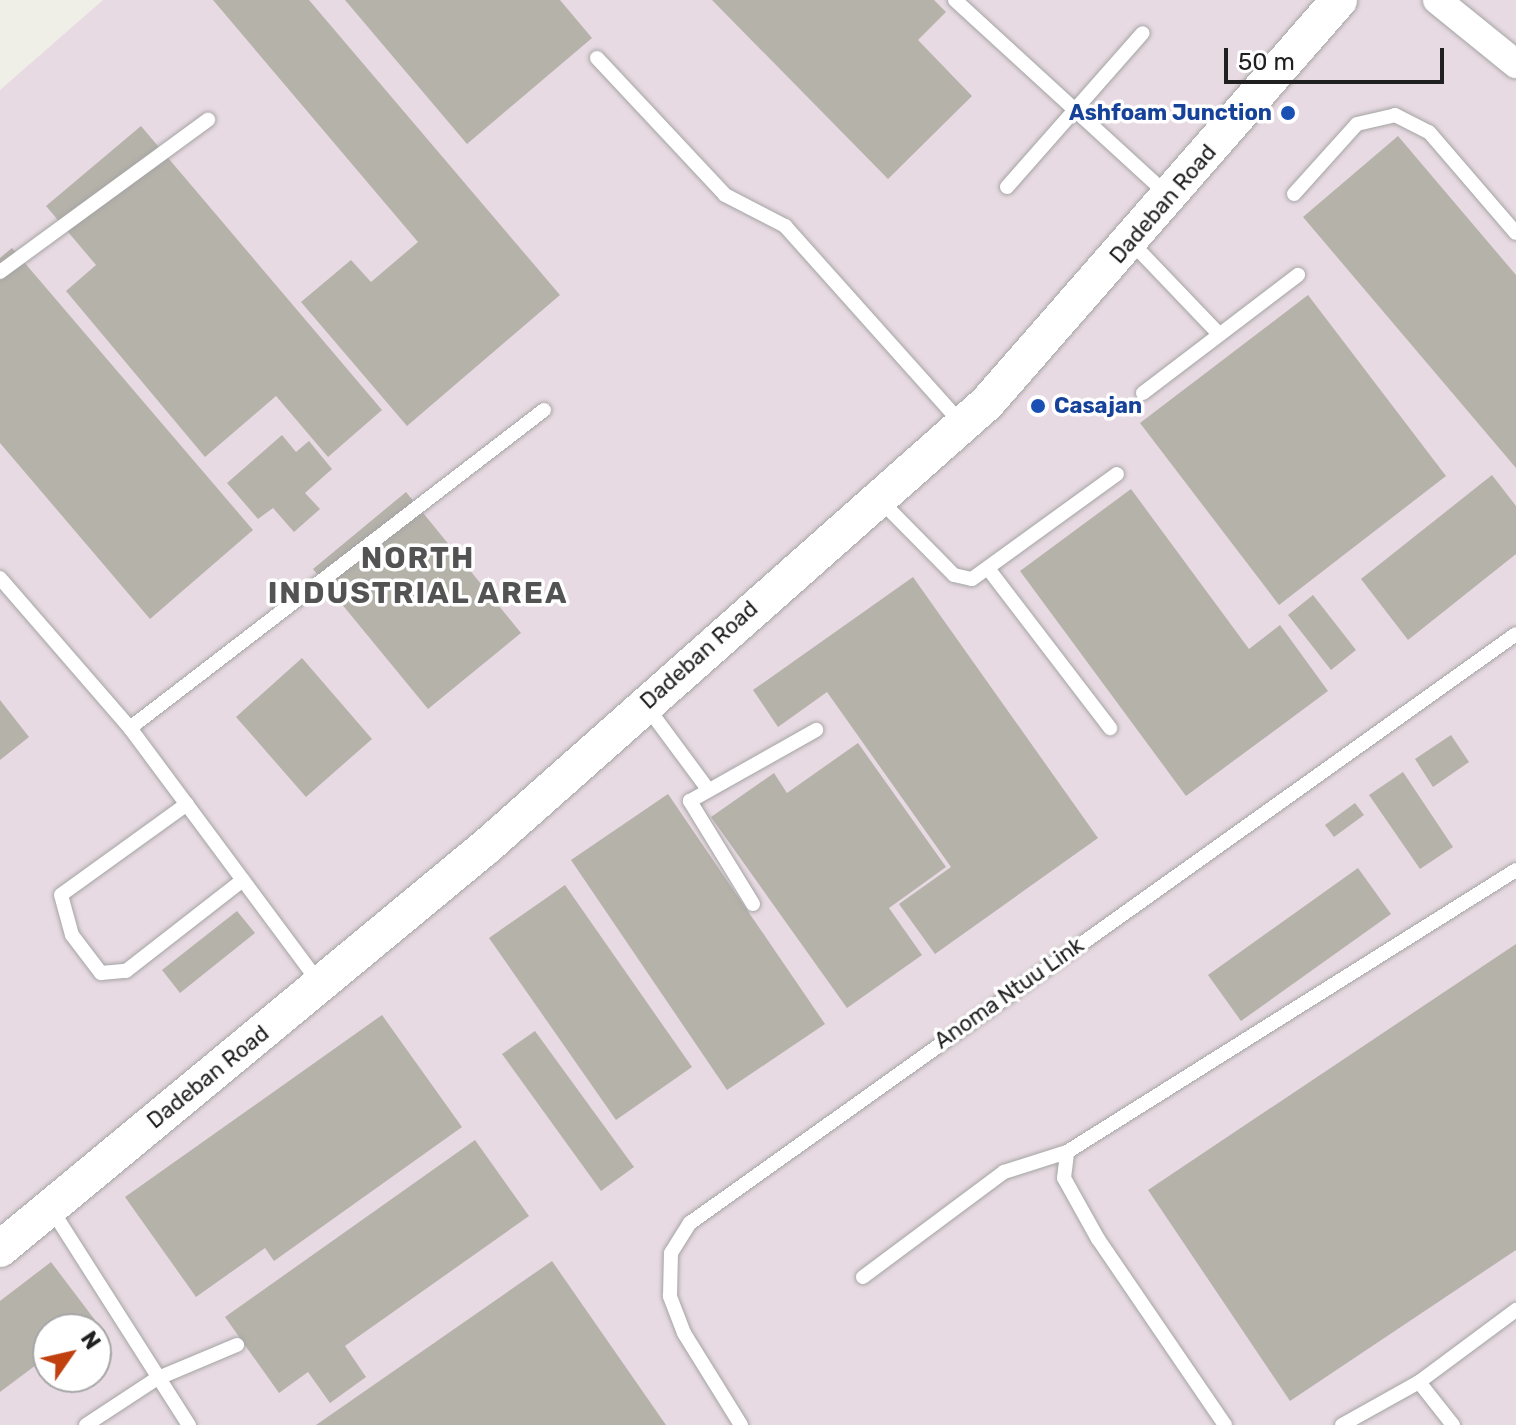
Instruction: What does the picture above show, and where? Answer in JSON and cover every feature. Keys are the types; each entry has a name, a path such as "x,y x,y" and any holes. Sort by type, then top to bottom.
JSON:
{"street":[{"name":"Dadeban Road","path":"0,1249 320,985 962,424 1171,198 1339,0"},
{"path":"1437,0 1516,64"}],"lane":[{"path":"955,0 1078,109 1171,198"},
{"path":"1007,187 1143,33"},
{"path":"597,58 725,195 785,226 962,424"},
{"path":"1294,194 1357,124 1395,115 1429,132 1516,233"},
{"path":"0,272 208,120"},
{"path":"1131,242 1217,332"},
{"path":"1143,393 1217,332 1298,275"},
{"path":"130,728 544,410"},
{"path":"878,497 954,575 972,579 990,571 1117,474"},
{"path":"990,571 1110,728"},
{"path":"0,578 130,728 320,985"},
{"name":"Anoma Ntuu Link","path":"741,1425 684,1333 667,1281 671,1253 698,1214 1516,634"},
{"path":"645,703 707,788"},
{"path":"753,904 692,814 690,801 707,788 816,730"},
{"path":"187,804 61,895 72,935 101,973 126,971 243,880"},
{"path":"863,1277 1004,1172 1067,1152 1516,870"},
{"path":"1067,1152 1064,1178 1098,1239 1225,1425"},
{"path":"50,1207 156,1379 189,1425"},
{"path":"1342,1425 1419,1382 1516,1310"},
{"path":"86,1425 156,1379 237,1345"},
{"path":"1419,1382 1453,1425"}],"shaded area":[{"path":"103,0 1516,0 1516,1425 0,1425 0,90"}],"building":[{"path":"213,0 309,0 560,295 407,426 301,302 351,260 371,282 418,242"},
{"path":"345,0 560,0 592,38 467,144"},
{"path":"712,0 934,0 946,12 918,40 972,96 888,179"},
{"path":"141,126 382,410 328,457 276,396 205,457 66,291 96,265 46,206"},
{"path":"1398,136 1516,275 1516,468 1303,217"},
{"path":"12,248 253,530 150,619 0,443 0,258"},
{"path":"1308,295 1446,476 1279,605 1140,423"},
{"path":"282,435 296,452 309,441 332,469 305,493 320,509 294,532 273,508 258,519 227,483"},
{"path":"1492,475 1516,506 1516,554 1408,640 1361,579"},
{"path":"1131,489 1249,649 1280,625 1328,691 1186,796 1020,571"},
{"path":"406,492 521,633 428,709 313,569"},
{"path":"913,577 1098,838 935,954 899,904 951,867 827,692 778,727 753,690"},
{"path":"1313,595 1356,650 1331,670 1288,615"},
{"path":"302,658 372,739 306,797 236,717"},
{"path":"0,700 29,737 0,760"},
{"path":"1451,735 1469,762 1433,787 1415,759"},
{"path":"858,743 946,867 889,908 922,955 847,1008 711,817 774,773 787,793"},
{"path":"1403,772 1453,847 1420,869 1369,795"},
{"path":"668,794 825,1024 727,1090 571,860"},
{"path":"1355,803 1364,815 1334,837 1325,825"},
{"path":"1358,868 1391,914 1241,1021 1208,975"},
{"path":"565,885 692,1067 616,1120 489,938"},
{"path":"237,911 255,933 180,993 162,970"},
{"path":"1516,944 1516,1250 1290,1401 1148,1190"},
{"path":"382,1015 462,1127 274,1261 265,1248 196,1297 125,1197"},
{"path":"535,1031 634,1167 601,1191 502,1054"},
{"path":"475,1140 529,1216 345,1346 366,1377 330,1403 308,1372 279,1393 225,1317"},
{"path":"552,1261 666,1425 316,1425"},
{"path":"51,1262 90,1313 32,1313 32,1368 0,1392 0,1301"}],"place":[{"name":"Ashfoam Junction","path":"1288,113"},
{"name":"Casajan","path":"1038,406"}],"district":[{"name":"NORTH INDUSTRIAL AREA","path":"418,575"}]}
